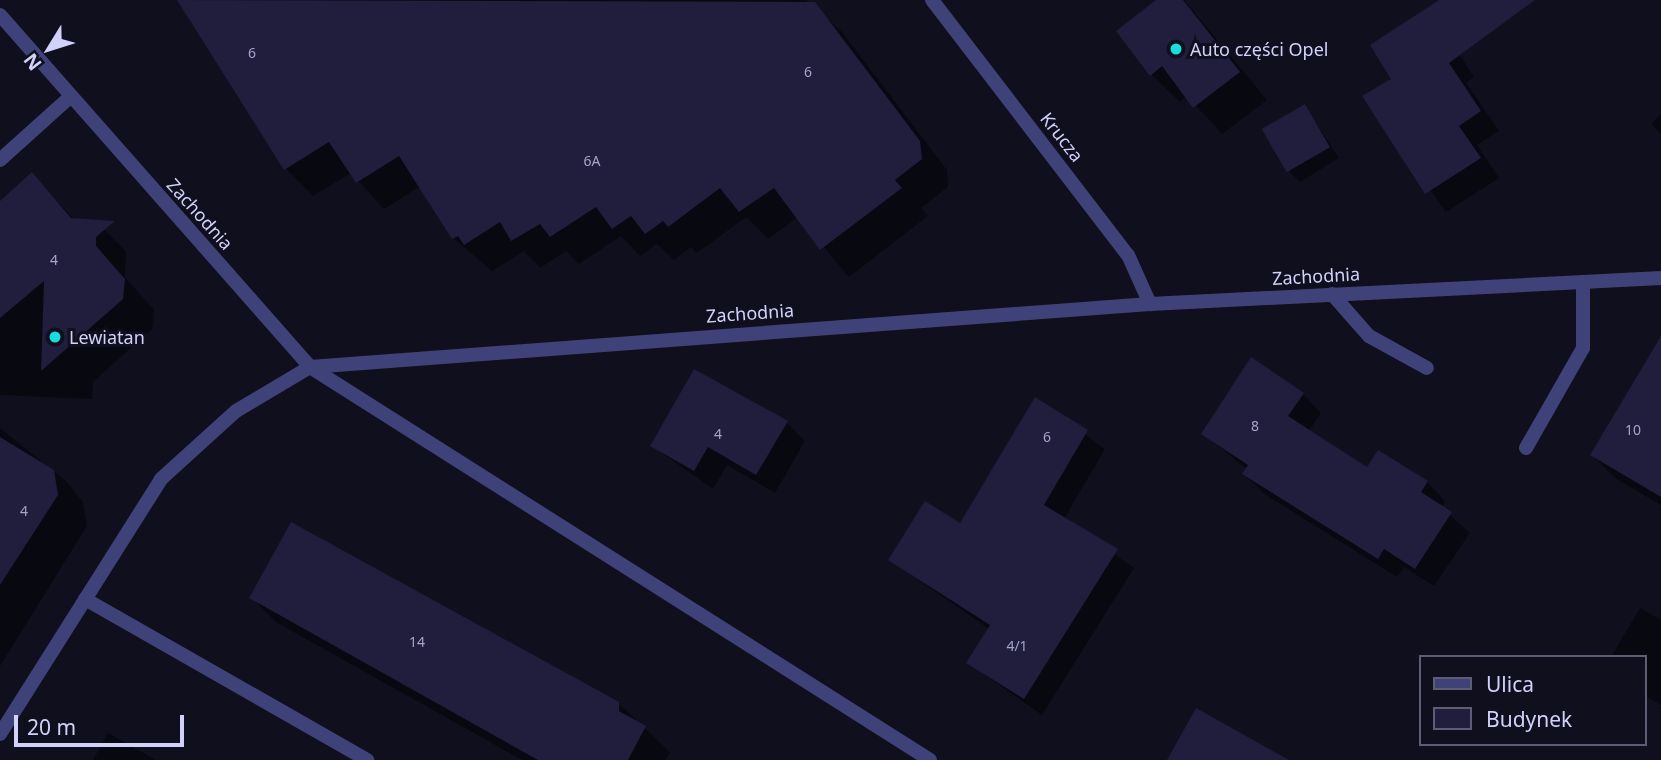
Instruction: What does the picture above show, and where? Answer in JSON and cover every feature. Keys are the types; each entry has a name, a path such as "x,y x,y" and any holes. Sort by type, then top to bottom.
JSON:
{"street":[{"name":"Krucza","path":"932,0 1128,255 1150,304"},
{"name":"Zachodnia","path":"0,15 310,367 1150,304 1661,278"},
{"path":"0,160 70,97"},
{"path":"1526,448 1583,348 1583,282"},
{"path":"1332,294 1369,336 1427,368"},
{"path":"0,734 161,479 236,411 310,367 930,760"},
{"path":"85,599 367,760"}],"building":[{"path":"177,0 815,2 920,141 922,159 895,180 902,188 820,250 774,188 739,212 720,188 668,227 663,221 645,234 631,216 612,229 596,207 550,237 540,224 511,241 500,222 464,245 458,236 452,239 399,156 356,183 329,142 284,170"},
{"name":"Auto części Opel","path":"1156,0 1183,0 1240,72 1193,108 1162,66 1150,76 1116,31"},
{"path":"1439,0 1535,0 1449,63 1481,111 1459,126 1481,158 1425,194 1362,96 1391,79 1370,45"},
{"path":"1305,104 1330,147 1287,172 1262,129"},
{"path":"32,172 71,218 115,221 96,237 96,246 125,279 123,299 41,371 44,281 0,318 0,201"},
{"path":"1661,336 1661,497 1590,455"},
{"path":"1251,357 1304,393 1288,416 1367,467 1378,450 1428,481 1421,492 1452,512 1415,569 1384,549 1378,559 1242,474 1248,465 1201,434"},
{"path":"694,369 788,421 756,475 708,447 694,471 650,446"},
{"path":"1035,397 1088,430 1044,505 1118,549 1024,699 966,663 990,625 888,560 925,501 960,523"},
{"path":"0,437 54,470 58,495 0,585"},
{"path":"291,522 619,702 619,711 646,726 628,760 538,760 249,598"},
{"path":"1196,708 1289,760 1167,760"}],"place":[{"name":"Auto części Opel","path":"1176,49"},
{"name":"Lewiatan","path":"55,337"}]}
